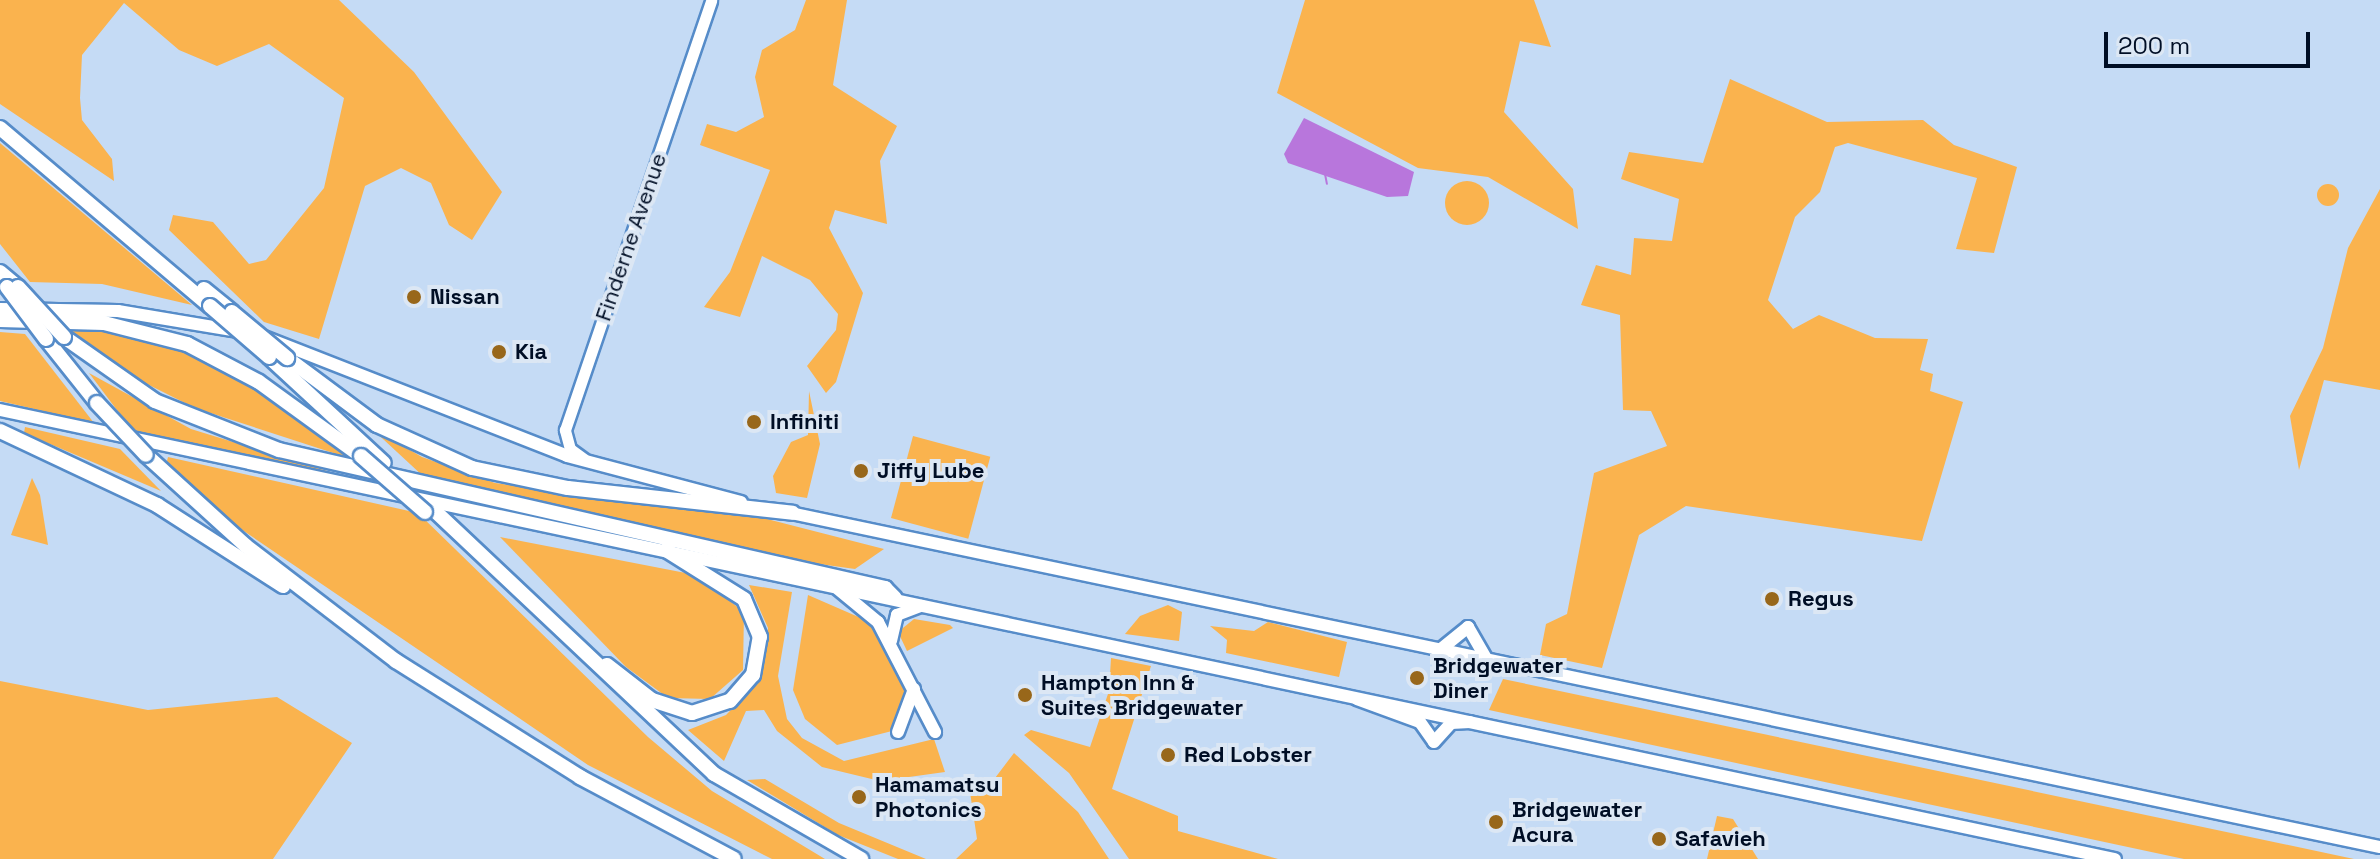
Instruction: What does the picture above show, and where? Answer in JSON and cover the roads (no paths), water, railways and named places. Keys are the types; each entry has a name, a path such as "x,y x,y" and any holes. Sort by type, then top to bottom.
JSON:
{"highway":[{"path":"0,128 269,357 384,463 430,512"},
{"path":"0,272 46,339 97,403 146,455 350,628"},
{"path":"175,276 192,279 287,358 377,425 472,468 568,488 793,513"},
{"path":"8,284 64,337 155,401 279,450 885,588 895,598"},
{"path":"2,310 136,313 246,332 335,359 537,444 591,463 793,513 2380,847"},
{"path":"2,310 104,323 187,344 259,382 361,456 469,544 714,774 861,859"},
{"path":"0,410 1508,725 2115,859"},
{"path":"0,431 157,505 539,753 734,859"},
{"path":"585,655 675,711 709,712 745,687 760,645 749,606 725,580 666,550"},
{"path":"830,584 868,609 891,644 935,732"},
{"path":"891,644 897,615 935,606"},
{"path":"1441,649 1468,627 1486,658"},
{"path":"1323,686 1420,722 1434,742 1456,721 1508,725"},
{"path":"898,732 914,689"}],"main road":[{"name":"Finderne Avenue","path":"565,430 711,0"},
{"path":"537,444 565,430 570,449 591,463"}],"waterway":[{"path":"1325,174 1327,184"}],"place":[{"name":"Nissan","path":"414,297"},
{"name":"Kia","path":"499,352"},
{"name":"Infiniti","path":"754,422"},
{"name":"Jiffy Lube","path":"861,471"},
{"name":"Regus","path":"1772,599"},
{"name":"Bridgewater Diner","path":"1417,678"},
{"name":"Hampton Inn & Suites Bridgewater","path":"1025,695"},
{"name":"Red Lobster","path":"1168,755"},
{"name":"Hamamatsu Photonics","path":"859,797"},
{"name":"Bridgewater Acura","path":"1496,822"},
{"name":"Safavieh","path":"1659,839"}]}
